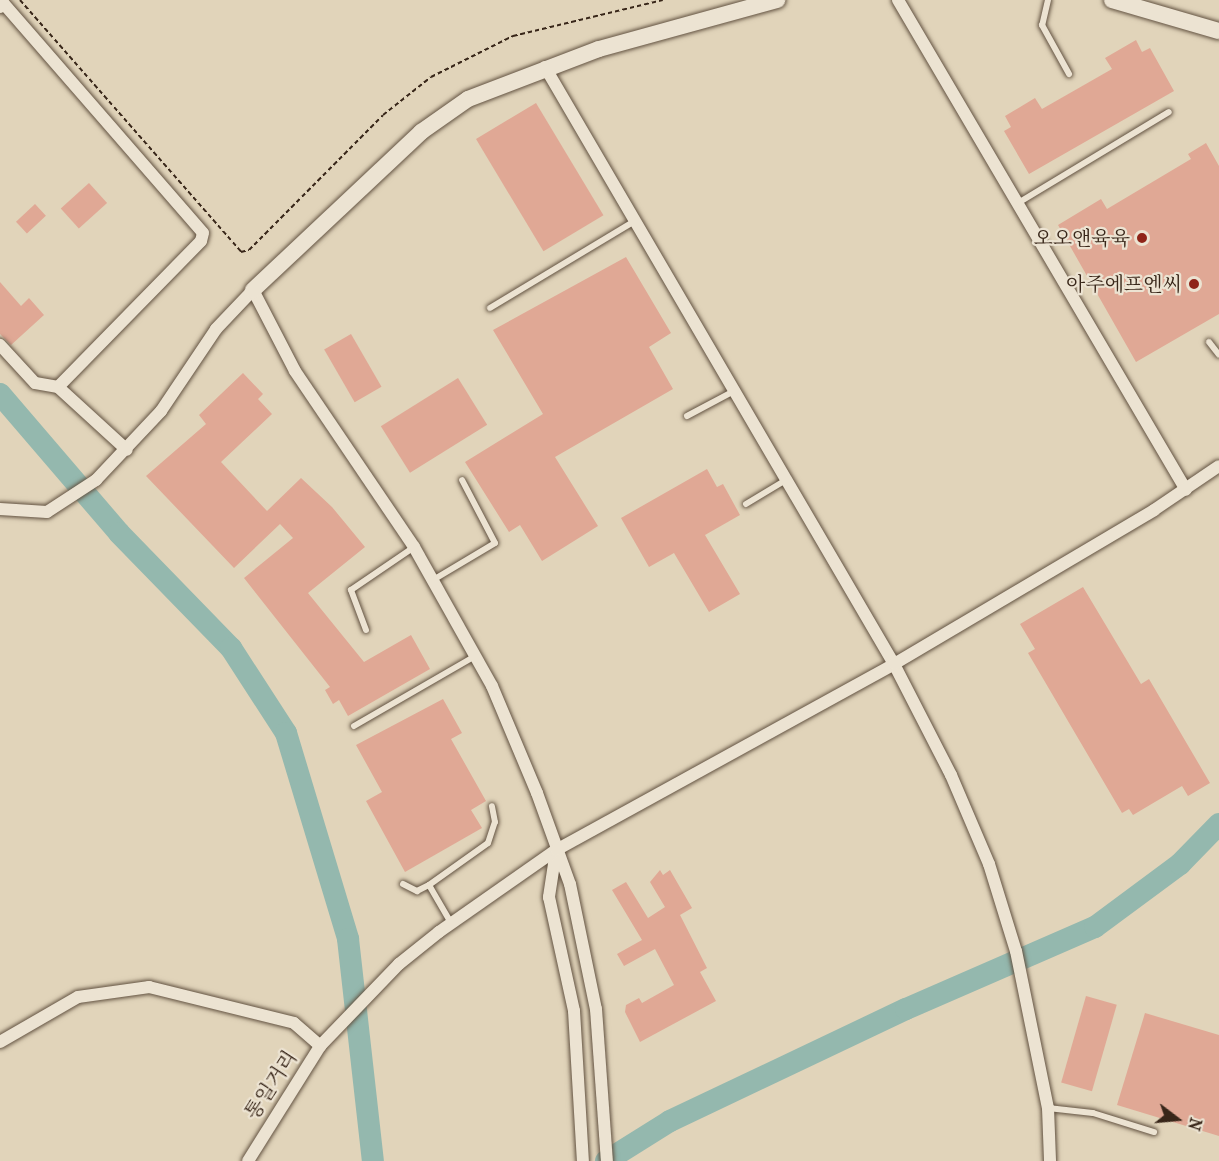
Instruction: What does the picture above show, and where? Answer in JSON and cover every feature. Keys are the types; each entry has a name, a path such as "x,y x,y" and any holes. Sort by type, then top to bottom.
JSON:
{"street":[{"path":"0,509 46,512 96,480 127,450 161,411 216,329 253,290 421,132 468,99 545,67 777,0"},
{"path":"898,0 1186,490"},
{"path":"1112,0 1219,31"},
{"path":"0,8 4,4 203,233 201,242 58,387"},
{"path":"545,67 894,664 970,818 1016,951 1048,1108 1050,1161"},
{"path":"253,290 295,371 414,547 475,656 532,782 570,884 596,1009 607,1161"},
{"path":"0,345 35,383 58,387 127,450"},
{"name":"통일거리","path":"248,1161 330,1033 399,964 451,923 556,850 894,664 1186,490 1219,466"},
{"path":"556,850 549,897 574,1011 583,1160"},
{"path":"0,1041 78,998 149,987 294,1023 320,1046"}],"lane":[{"path":"1048,0 1042,24 1069,74"},
{"path":"1018,203 1169,112"},
{"path":"490,308 635,220"},
{"path":"1209,342 1219,355"},
{"path":"687,416 734,391"},
{"path":"432,580 495,543 462,480"},
{"path":"746,504 786,480"},
{"path":"366,630 351,590 414,547"},
{"path":"354,726 475,656"},
{"path":"403,884 417,891 488,843 495,822 492,806"},
{"path":"429,885 451,923"},
{"path":"1048,1108 1093,1113 1154,1132"}],"path":[{"path":"20,0 241,252 249,250 383,115 431,77 513,36 663,0"}],"building":[{"path":"1136,40 1142,52 1150,48 1174,91 1029,174 1004,131 1011,127 1005,116 1035,98 1042,109 1112,69 1105,58"},
{"path":"536,103 603,215 543,251 476,139"},
{"name":"오오앤육육","path":"1206,143 1219,166 1219,314 1136,362 1058,225 1101,199 1107,209 1191,159 1188,154"},
{"path":"89,183 107,203 79,228 61,208"},
{"path":"35,204 46,216 27,233 16,222"},
{"path":"626,257 671,333 649,347 673,389 555,457 598,526 542,561 520,525 509,532 465,462 543,414 493,330"},
{"path":"0,282 21,306 29,298 44,315 11,345 0,334"},
{"path":"351,334 382,387 355,402 324,350"},
{"path":"243,373 263,394 258,399 272,414 221,462 267,511 301,478 332,507 365,547 308,593 364,662 411,635 430,669 348,716 339,700 333,704 325,690 330,687 244,578 293,538 280,524 234,568 146,476 206,424 199,415"},
{"path":"458,378 487,425 410,473 381,426"},
{"path":"707,469 717,487 723,484 740,515 705,535 740,594 709,612 674,553 649,567 621,518"},
{"path":"1083,587 1141,684 1149,679 1210,783 1188,796 1182,786 1133,815 1129,809 1122,813 1028,653 1035,649 1020,624"},
{"path":"443,699 462,733 451,739 486,801 471,810 482,828 405,872 366,801 382,792 356,745"},
{"path":"660,870 663,875 670,870 692,908 680,915 707,968 700,972 716,1001 640,1042 625,1012 626,1005 639,998 642,1003 674,985 655,949 624,966 617,954 642,940 612,890 626,882 648,918 665,907 650,882"},
{"path":"1086,996 1117,1005 1092,1091 1061,1083"},
{"path":"1145,1013 1219,1035 1219,1136 1117,1105"}],"waterway":[{"path":"0,394 119,533 231,648 286,733 348,939 373,1161"},
{"path":"606,1161 670,1121 906,1009 1095,927 1180,864 1219,824"}],"place":[{"name":"오오앤육육","path":"1142,238"},
{"name":"아주에프엔씨","path":"1194,284"}]}
